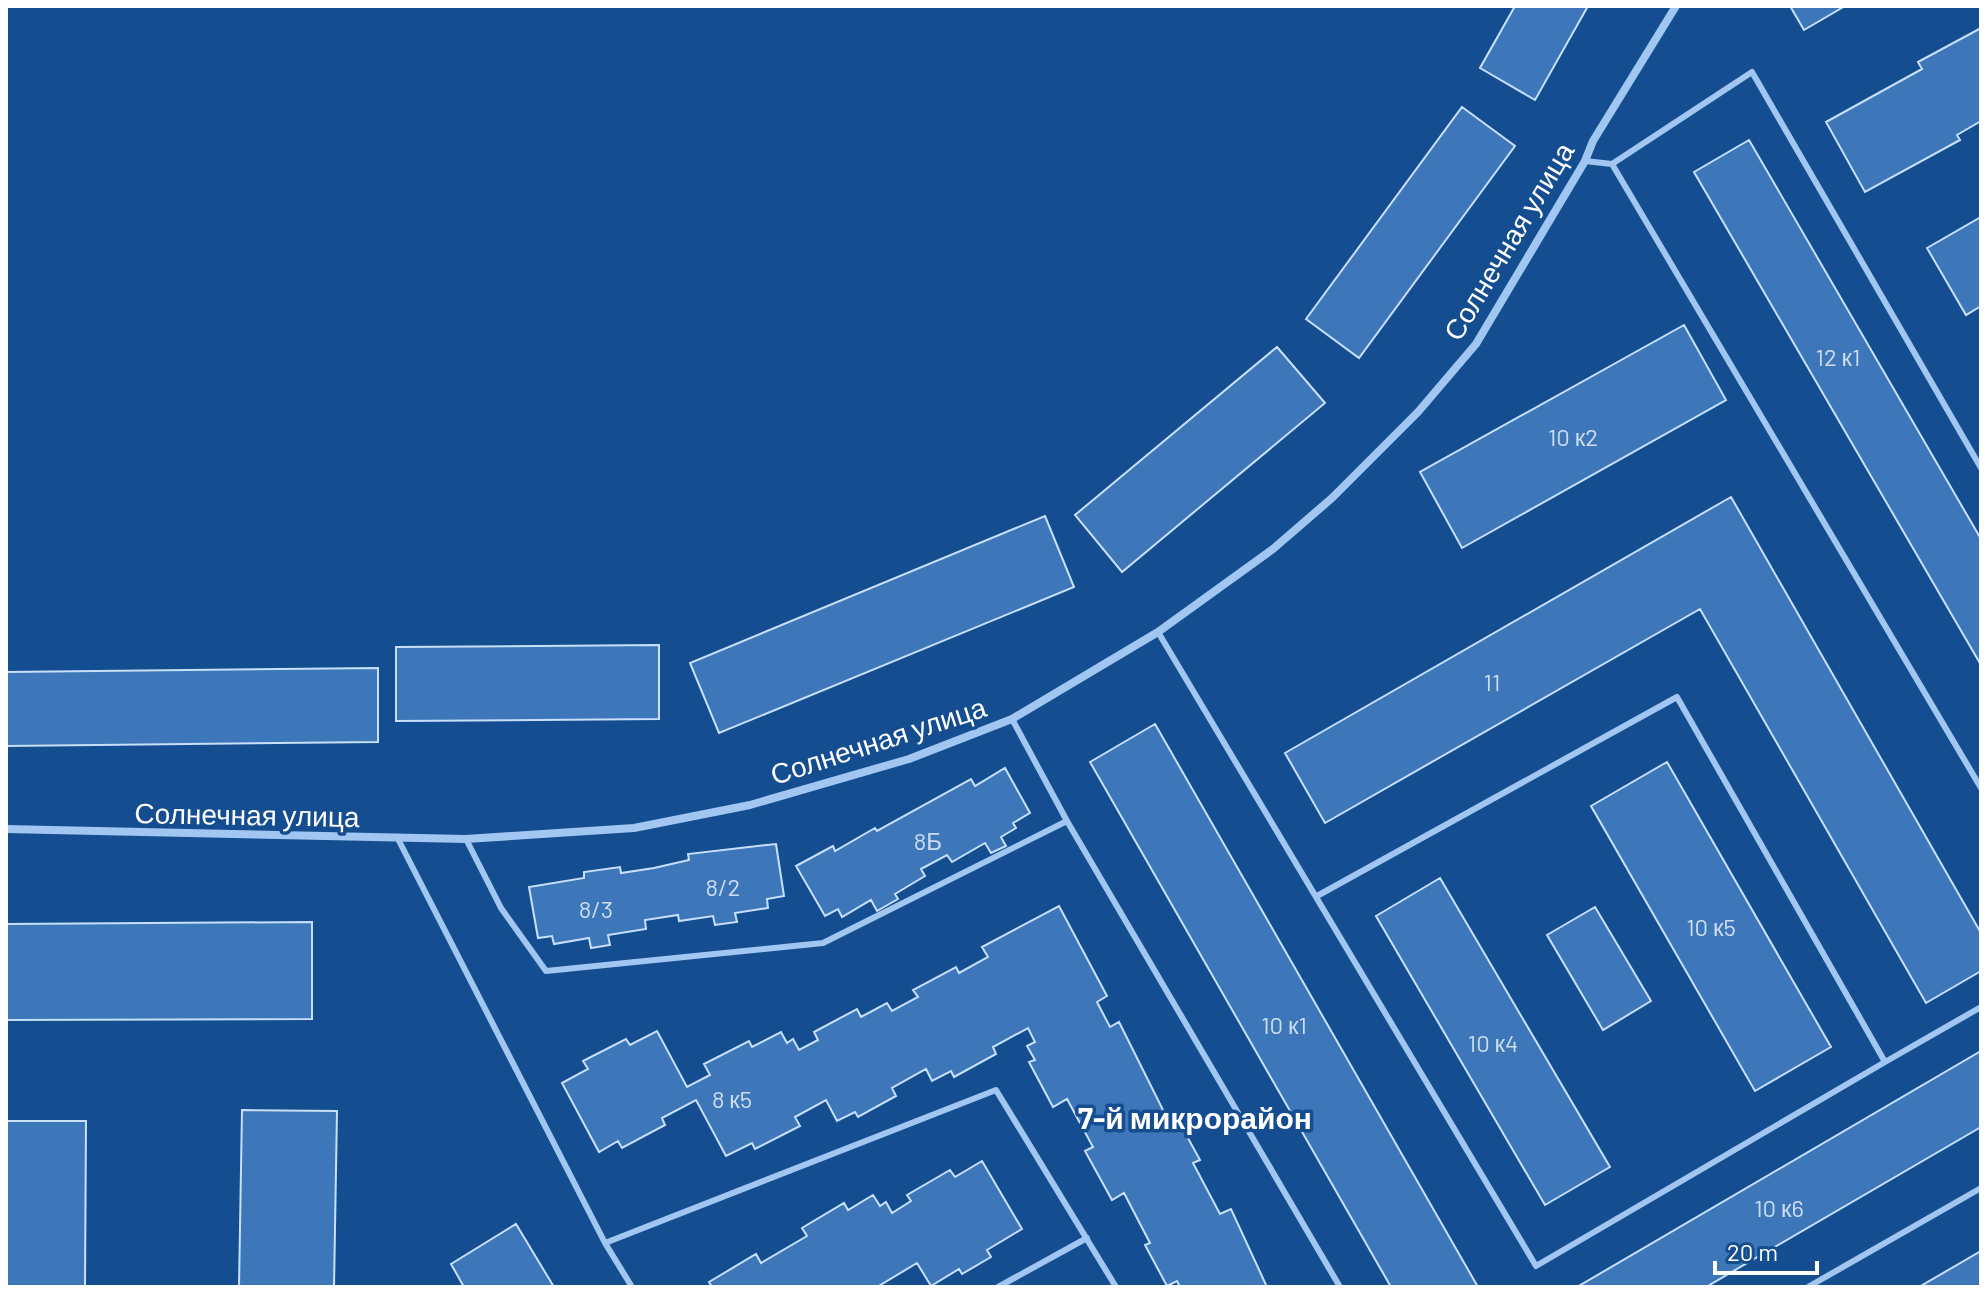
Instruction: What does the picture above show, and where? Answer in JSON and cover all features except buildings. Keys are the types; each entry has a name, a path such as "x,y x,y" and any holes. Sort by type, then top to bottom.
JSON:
{"street":[{"name":"Солнечная улица","path":"6,829 466,839 634,828 750,805 909,759 1012,719 1158,632 1273,549 1332,498 1418,412 1476,344 1585,161 1593,141 1676,6"}],"lane":[{"path":"1585,161 1612,164 1752,72 1981,468"},
{"path":"1612,164 1981,788"},
{"path":"1158,632 1536,1266 1981,1007"},
{"path":"1317,896 1677,697 1885,1062"},
{"path":"1012,719 1067,821 1340,1287"},
{"path":"466,839 501,908 546,971 823,943 1067,821"},
{"path":"397,837 605,1243 632,1287"},
{"path":"605,1243 996,1090 1116,1287"},
{"path":"1808,1287 1981,1188"},
{"path":"998,1287 1087,1238"}],"district":[{"name":"7-й микрорайон","path":"1195,1117"}]}
